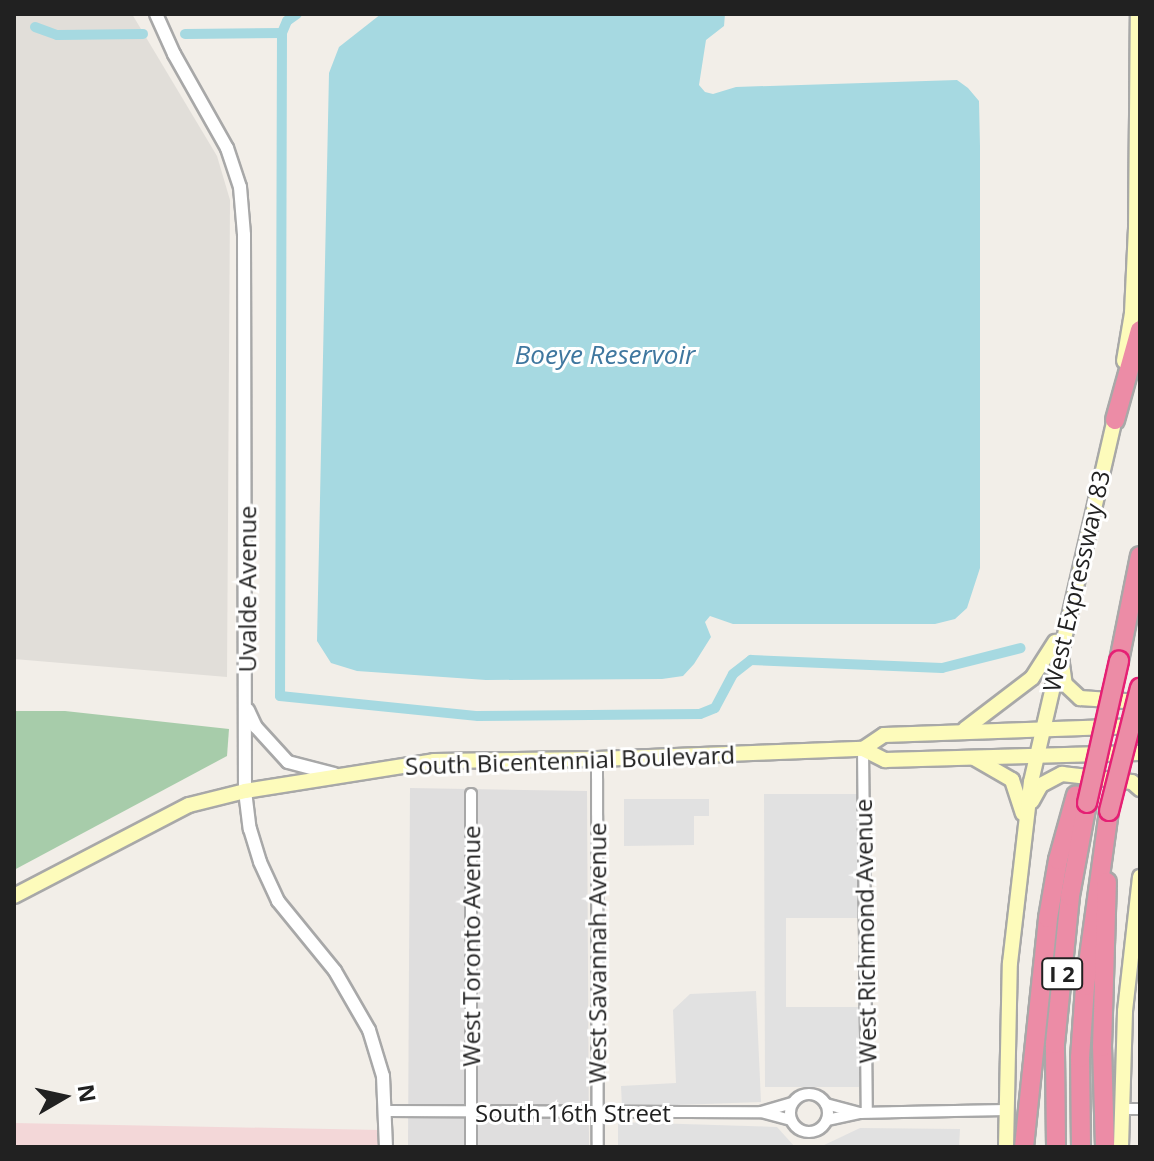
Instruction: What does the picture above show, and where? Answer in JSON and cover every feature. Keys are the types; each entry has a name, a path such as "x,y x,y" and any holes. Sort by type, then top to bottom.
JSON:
{"highway":[{"path":"1115,420 1140,330"},
{"path":"1024,1147 1048,918 1058,860 1082,799 1119,661 1140,556"},
{"name":"I 2","path":"1081,1147 1080,1058 1085,986 1109,811 1140,688"},
{"name":"I 2","path":"1056,1147 1055,1044 1082,799"},
{"path":"1105,1147 1102,1047 1109,811"}],"main road":[{"name":"West Expressway 83","path":"1006,1147 1010,963 1036,753 1115,420 1132,313 1138,14"},
{"path":"964,730 1032,678 1065,624"},
{"path":"1060,644 1065,684 1080,698 1140,702"},
{"name":"South Bicentennial Boulevard","path":"863,749 884,735 1140,726"},
{"name":"South Bicentennial Boulevard","path":"14,896 189,805 245,791 434,761 597,759 863,749 885,760 1036,753 1140,753"},
{"path":"966,756 1000,770 1012,780 1021,801 1024,834"},
{"path":"1027,814 1041,785 1062,774 1132,782 1140,789"},
{"path":"1121,1147 1129,965 1140,877"}],"street":[{"name":"Uvalde Avenue","path":"156,14 174,54 227,148 240,187 244,235 245,791 255,848 273,893 300,931 335,971 369,1030 383,1076 386,1147"},
{"path":"247,706 256,727 288,762 341,776"},
{"name":"West Richmond Avenue","path":"863,749 864,1112"},
{"name":"West Savannah Avenue","path":"597,759 598,1147"},
{"name":"West Toronto Avenue","path":"471,794 471,1147"},
{"path":"761,1112 792,1103 799,1096 810,1093 826,1104 864,1112"},
{"path":"791,1120 792,1103"},
{"path":"826,1104 827,1120"},
{"path":"1121,1109 1140,1109"},
{"path":"761,1112 791,1120 797,1128 808,1132 820,1129 827,1120 864,1112 1006,1110"},
{"name":"South 16th Street","path":"386,1111 597,1114 761,1112"}],"shaded area":[{"path":"14,14 132,14 217,156 230,200 227,677 14,659"},
{"path":"410,788 587,791 589,1147 408,1147"},
{"path":"764,794 858,794 858,918 786,918 786,1007 859,1007 859,1087 765,1087"},
{"path":"624,799 709,799 709,816 694,816 694,845 624,846"},
{"path":"756,991 761,1102 622,1107 621,1086 676,1083 673,1010 690,994"},
{"path":"618,1122 777,1127 795,1147 618,1147"},
{"path":"14,1123 380,1130 380,1147 14,1147"},
{"path":"860,1128 960,1129 959,1147 820,1147"}],"green space":[{"path":"14,711 65,711 229,729 227,756 14,870"}],"water":[{"name":"Boeye Reservoir","path":"381,14 725,14 724,26 706,40 699,85 705,92 713,94 736,87 957,80 968,88 979,101 980,568 967,608 955,619 935,624 733,624 710,616 705,622 711,637 694,664 683,676 662,679 486,680 357,671 331,663 317,641 329,73 339,47"}],"waterway":[{"path":"297,14 287,21 282,33 280,696 478,716 700,714 715,708 733,674 751,660 942,668 1021,648"},
{"path":"35,27 57,35 143,34"},
{"path":"185,34 282,33"}]}
